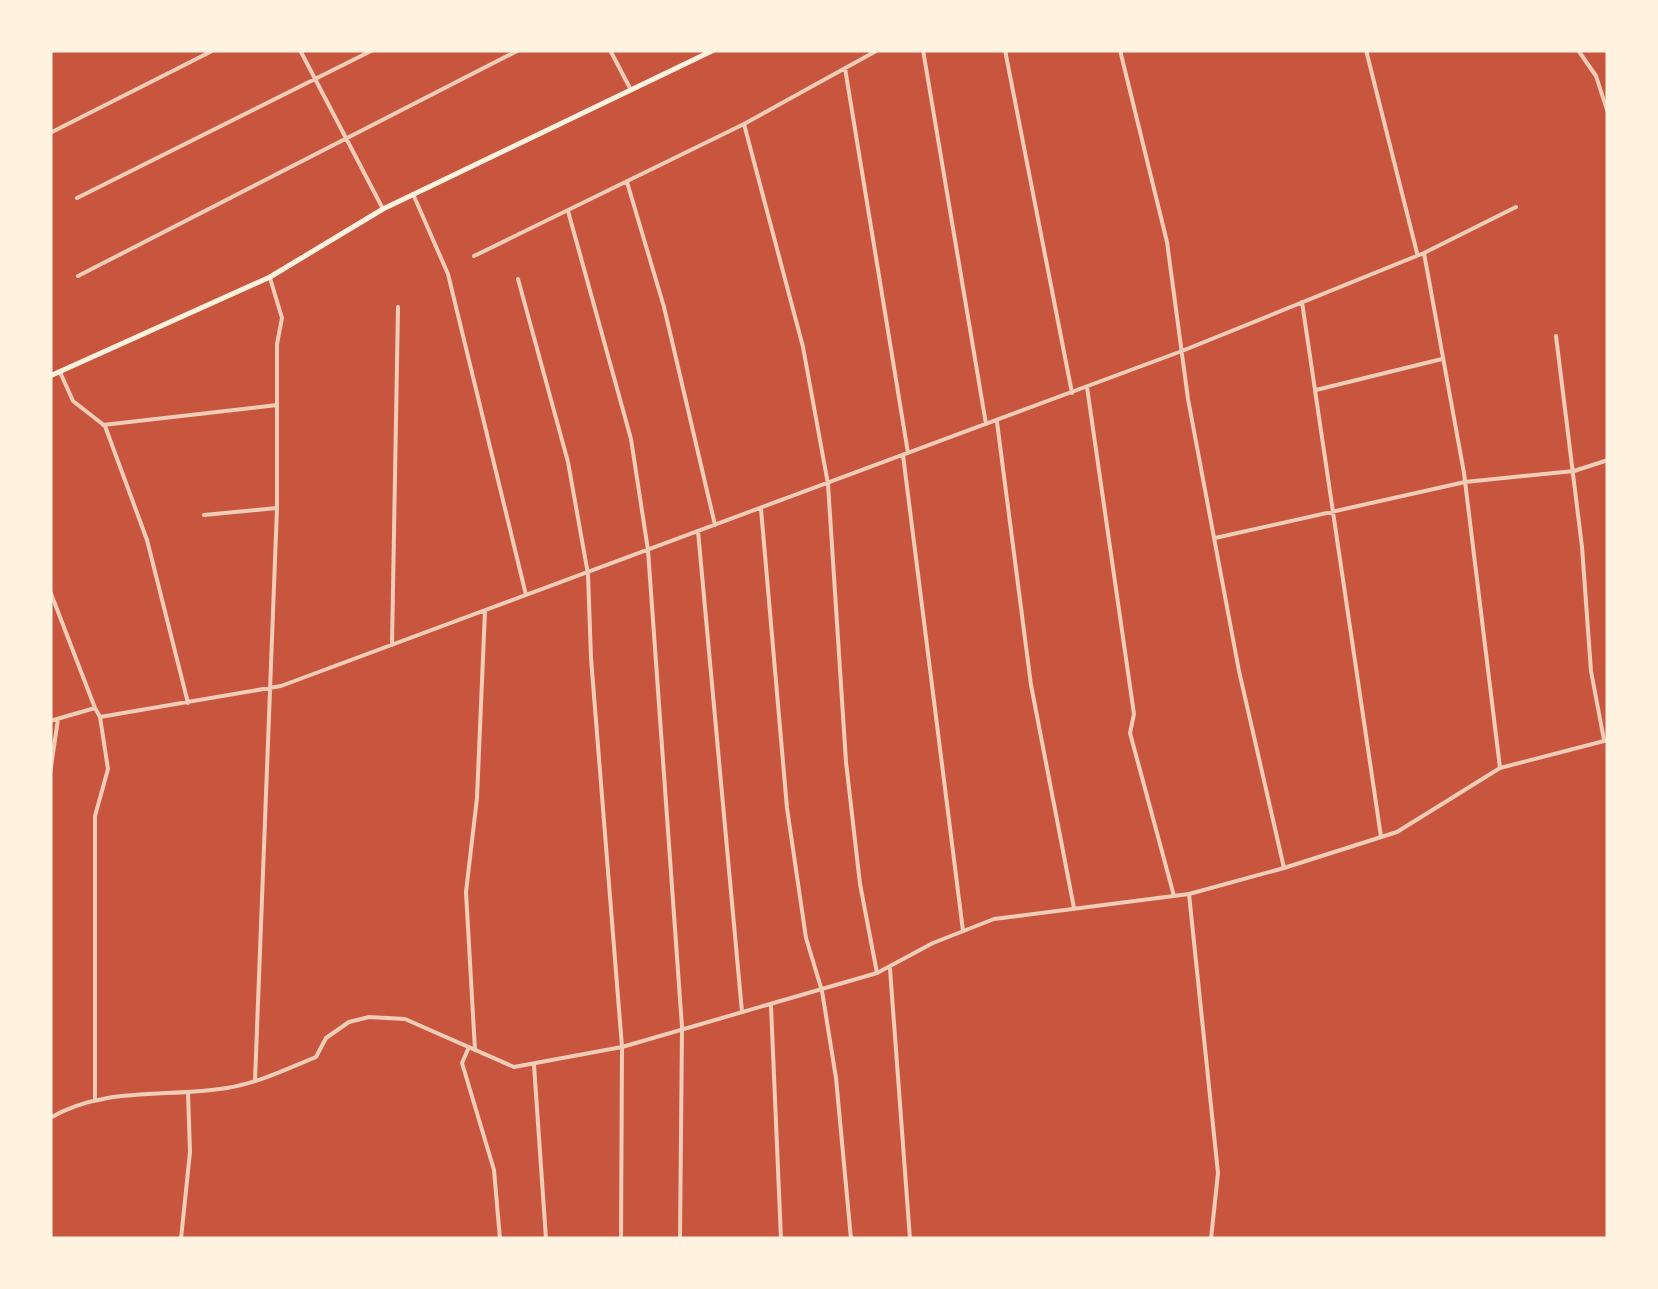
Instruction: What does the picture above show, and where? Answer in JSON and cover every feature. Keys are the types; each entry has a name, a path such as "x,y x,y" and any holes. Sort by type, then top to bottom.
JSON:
{"main road":[{"path":"50,376 270,277 383,209 714,50"}],"street":[{"path":"52,132 214,50"},
{"path":"300,50 383,209"},
{"path":"78,198 373,50"},
{"path":"78,276 519,50"},
{"path":"610,50 631,90"},
{"path":"474,256 744,124 878,50"},
{"path":"923,50 986,424"},
{"path":"1005,50 1072,394"},
{"path":"1120,50 1167,242 1182,352 1239,671 1284,868"},
{"path":"1366,50 1421,254 1443,358 1466,482 1500,768"},
{"path":"1578,50 1596,76 1608,113"},
{"path":"845,68 906,454 963,931"},
{"path":"744,124 803,347 828,484 846,762 860,884 877,974"},
{"path":"627,182 664,307 715,525"},
{"path":"413,194 448,274 526,595"},
{"path":"100,717 270,688 392,645 1182,352 1421,254 1516,207"},
{"path":"568,210 631,440 648,550 682,1027 680,1239"},
{"path":"255,1081 282,318 270,277"},
{"path":"518,279 568,462 588,574 591,658 622,1047 621,1239"},
{"path":"1302,302 1381,836"},
{"path":"392,645 398,307"},
{"path":"50,1118 94,1100 188,1093 255,1081 316,1057 326,1038 349,1022 369,1016 405,1018 514,1067 622,1047 877,974 994,919 1189,894 1284,868 1397,832 1500,768 1606,740 1591,671 1574,470 1556,336"},
{"path":"1316,390 1443,358"},
{"path":"60,372 73,401 103,425 147,540 188,703"},
{"path":"1087,388 1134,714 1130,734 1174,896"},
{"path":"103,425 277,404"},
{"path":"997,422 1031,685 1074,908"},
{"path":"1215,538 1466,482 1574,470 1608,460"},
{"path":"204,515 277,508"},
{"path":"760,509 787,808 806,938 822,990 836,1078 851,1239"},
{"path":"698,531 742,1012"},
{"path":"50,590 100,717 108,770 95,816 94,1100"},
{"path":"485,610 477,798 466,892 472,1049 462,1063 494,1170 500,1239"},
{"path":"50,721 95,708"},
{"path":"50,774 58,719"},
{"path":"1189,894 1218,1173 1211,1239"},
{"path":"890,969 910,1239"},
{"path":"771,1006 781,1239"},
{"path":"534,1066 546,1239"},
{"path":"181,1239 190,1152 188,1093"}]}
